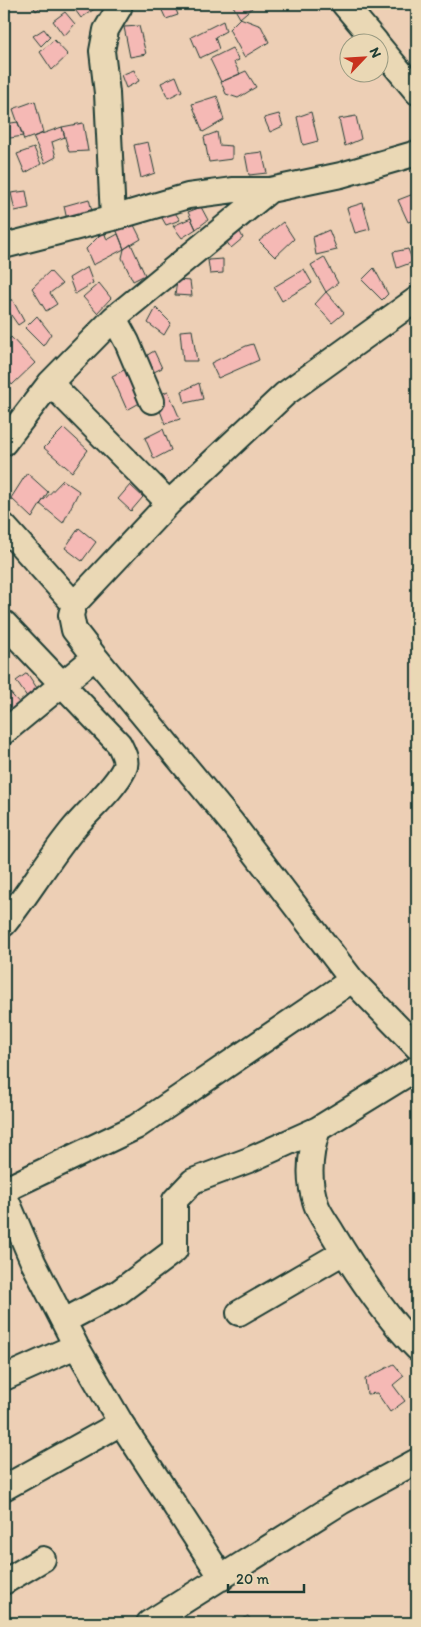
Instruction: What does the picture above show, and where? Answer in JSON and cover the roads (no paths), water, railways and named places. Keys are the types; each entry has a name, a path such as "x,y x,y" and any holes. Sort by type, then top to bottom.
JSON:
{"street":[{"path":"113,218 107,93 102,51 106,30 120,4"},
{"path":"344,4 368,32"},
{"path":"388,58 417,92"},
{"path":"4,246 113,218 188,196 234,190 270,190 341,175 417,153"},
{"path":"4,443 50,383 114,318 270,190"},
{"path":"417,299 285,394 169,503 74,604 71,616 74,630 232,823 352,980 417,1047"},
{"path":"114,318 127,342 152,401"},
{"path":"50,383 169,503"},
{"path":"4,526 74,604"},
{"path":"4,623 119,744 125,758 125,768 73,829 4,924"},
{"path":"4,732 95,657"},
{"path":"4,1190 136,1127 352,980"},
{"path":"64,1321 119,1292 175,1250 175,1200 193,1181 249,1160 318,1129 417,1068"},
{"path":"318,1129 312,1147 310,1172 316,1205 344,1252 398,1328 417,1348"},
{"path":"4,1194 34,1262 76,1346 121,1423 222,1578"},
{"path":"239,1313 344,1252"},
{"path":"4,1378 76,1346"},
{"path":"4,1488 121,1423"},
{"path":"149,1623 341,1502 417,1461"},
{"path":"4,1582 43,1559"}]}
